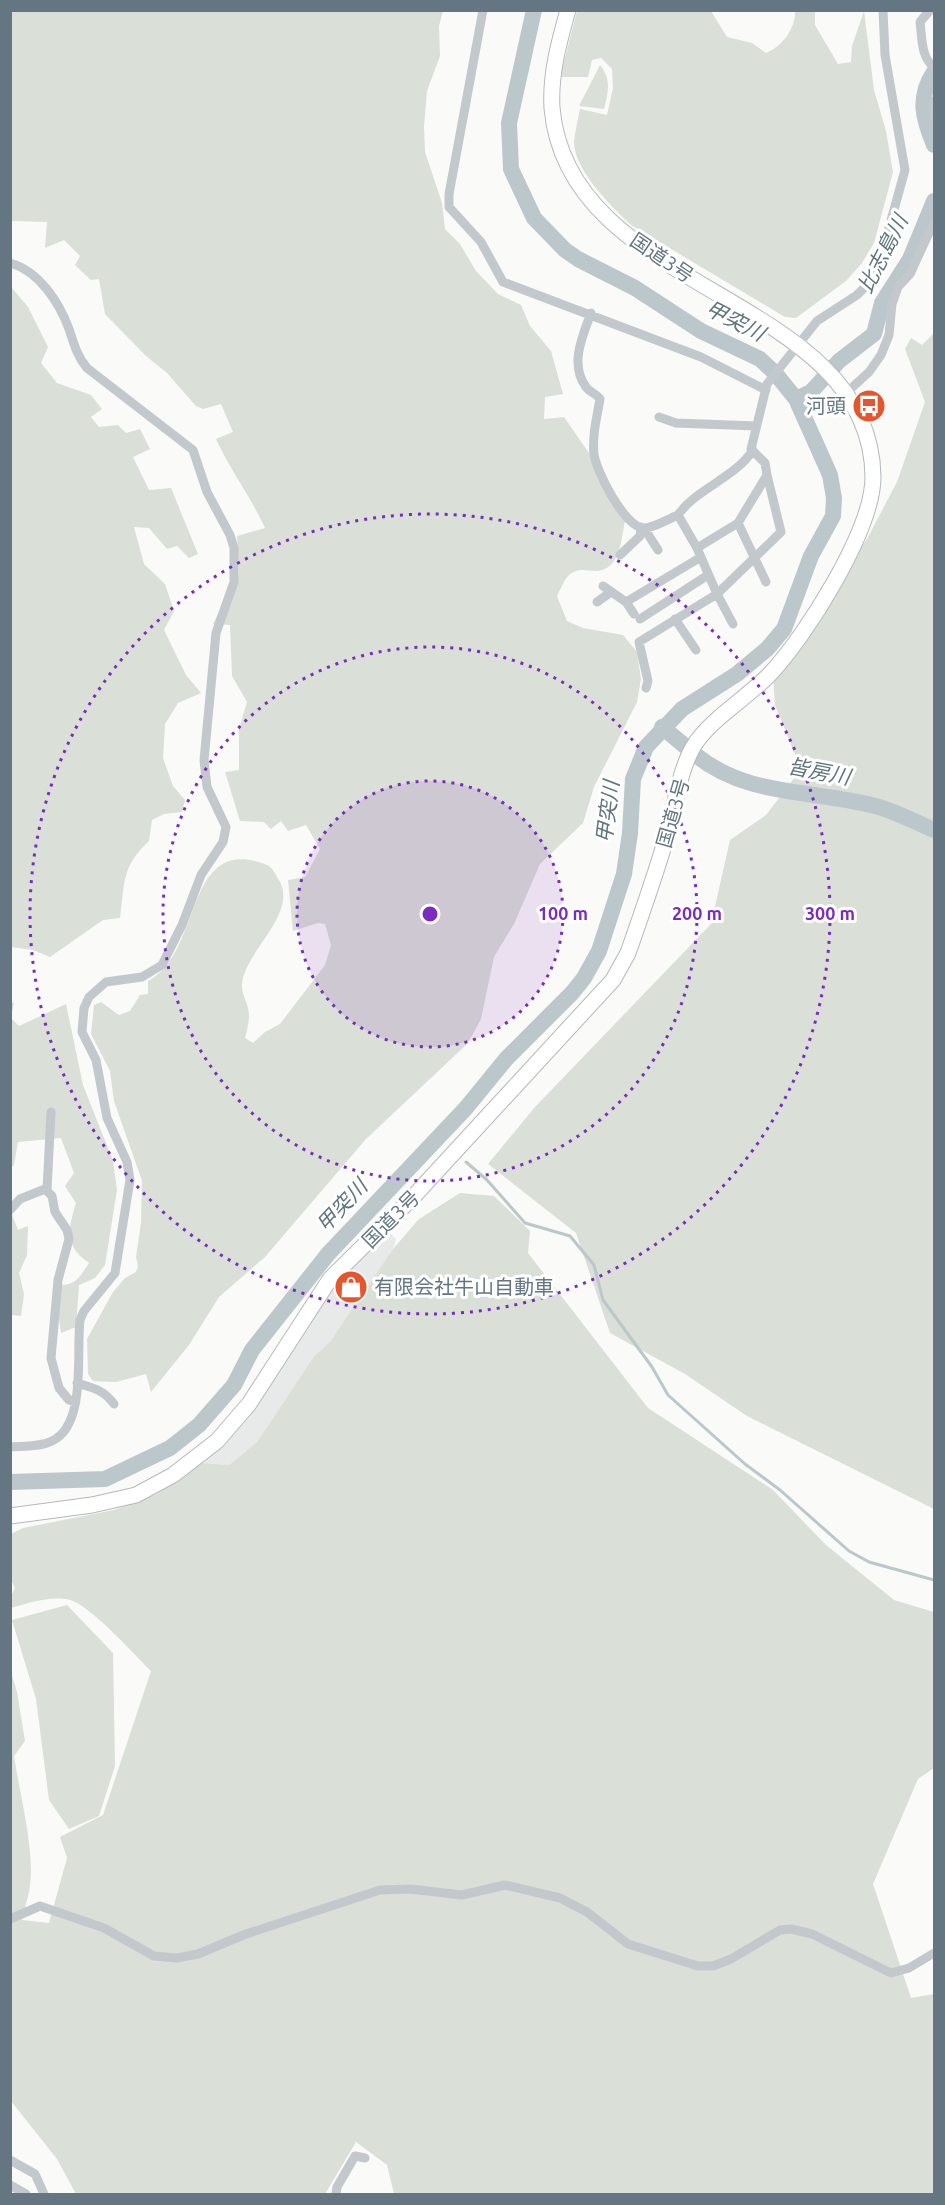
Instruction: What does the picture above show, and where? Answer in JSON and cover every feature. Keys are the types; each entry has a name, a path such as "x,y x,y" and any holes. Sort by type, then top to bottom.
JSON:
{"highway":[{"name":"国道3号","path":"10,1516 92,1505 136,1495 173,1475 217,1441 249,1404 330,1279 414,1197 614,980 628,952 694,745 768,675 800,638 863,525 872,494 871,459 865,433 846,393 834,378 821,365 793,350 782,333 628,236 602,214 584,193 570,171 559,144 552,108 553,69 568,10"}],"street":[{"path":"483,10 449,194 449,207 481,242 507,285 591,313 701,357 766,387"},
{"path":"646,688 648,681 639,642 717,594 782,532 765,464 751,449 766,387 817,321 857,295 875,274 903,181 903,155 884,46 883,10"},
{"path":"930,10 920,22 923,48 932,65"},
{"path":"934,101 934,117"},
{"path":"846,393 869,372 881,355 889,335 892,304 898,287 910,274 934,222"},
{"path":"10,263 32,273 47,290 63,314 78,355 87,368 193,450 207,492 230,535 235,566 232,595 216,633 204,734 204,774 226,827 226,835 201,875 183,925 162,965 142,977 106,982 89,997 82,1018 82,1032 100,1075 107,1118 127,1162 130,1180 115,1273 84,1311 80,1320 77,1383 71,1425 61,1436 39,1444 10,1447"},
{"path":"591,313 577,352 586,388 600,399 594,436 594,456 602,478 623,513 635,526 643,528 678,515 707,490 744,464 753,450"},
{"path":"659,417 676,423 756,426"},
{"path":"626,602 738,524 767,475"},
{"path":"678,515 733,624"},
{"path":"738,524 766,582"},
{"path":"643,528 658,550"},
{"path":"620,555 640,536 643,528"},
{"path":"597,602 607,589 626,602 637,617 708,575"},
{"path":"675,619 696,650"},
{"path":"51,1112 47,1190 69,1239 58,1280 51,1358 59,1388 69,1400 75,1402"},
{"path":"10,1210 26,1196 47,1190"},
{"path":"77,1383 107,1394 114,1404"},
{"path":"10,1919 40,1906 104,1928 154,1956 177,1958 198,1954 246,1935 380,1890 410,1889 462,1895 505,1885 560,1898 587,1912 628,1944 698,1966 713,1966 731,1959 780,1930 792,1929 812,1934 891,1973 909,1968 934,1953"},
{"path":"336,2194 337,2187 355,2156 365,2158"},
{"path":"10,2160 35,2174 44,2194"},
{"path":"10,2185 26,2194"}],"shaded area":[{"path":"11,11 443,11 439,26 440,56 427,91 424,127 425,152 442,203 445,229 460,244 476,271 498,294 521,305 530,326 551,351 563,394 545,397 544,419 564,417 591,456 625,521 621,544 611,565 596,571 582,570 569,575 557,596 567,621 583,628 623,635 637,652 641,679 637,702 594,787 583,823 540,864 514,924 494,957 481,1019 473,1034 466,1045 366,1139 265,1257 219,1297 189,1345 151,1392 146,1374 116,1382 93,1381 88,1374 87,1339 113,1292 125,1278 136,1272 138,1266 136,1257 141,1223 142,1181 114,1101 110,1071 91,1034 94,1005 101,1002 119,1015 130,1011 140,995 148,994 148,981 165,967 178,947 206,880 220,866 239,859 269,866 283,890 278,917 245,971 242,984 249,1015 245,1038 253,1043 265,1032 280,1024 325,965 331,945 325,924 318,923 293,931 288,880 305,877 320,849 306,825 288,831 281,821 271,829 264,822 240,821 225,772 239,770 239,729 247,702 232,676 230,625 213,624 239,574 237,536 265,528 216,439 233,432 221,404 203,409 196,406 167,373 146,356 105,314 99,279 91,280 75,265 80,256 64,240 45,248 47,222 11,221"},
{"path":"577,11 711,11 727,37 752,43 766,53 787,36 793,24 795,11 815,11 815,25 838,64 851,62 852,46 864,11 874,90 886,131 893,172 874,243 862,263 846,281 796,318 785,317 631,225 614,208 587,176 580,164 574,142 580,109 607,115 613,88 612,69 601,58 592,60 588,77 560,77"},
{"path":"600,65 608,81 604,109 579,106"},
{"path":"11,287 28,307 48,347 41,363 57,383 91,395 102,409 91,417 99,427 118,425 126,433 140,429 150,449 133,457 149,490 171,488 198,554 189,558 177,546 167,549 149,528 134,527 144,564 165,584 174,611 164,630 186,675 201,693 178,703 165,724 163,758 173,786 185,800 182,812 164,814 152,820 149,841 133,859 126,876 120,918 103,920 50,957 33,950 11,947"},
{"path":"934,333 934,1509 747,1416 685,1374 610,1333 576,1233 488,1164 535,1107 711,924 730,840 766,815 801,769 775,705 773,676 867,539 897,482 925,402 905,349 911,338 922,345"},
{"path":"10,1001 14,1003 11,1018 19,1026 66,1004 83,1085 113,1161 117,1190 105,1265 95,1278 79,1285 76,1327 61,1333 54,1285 75,1281 89,1263 75,1250 70,1237 76,1203 65,1186 74,1173 61,1138 18,1142 14,1165 11,1167"},
{"path":"460,1193 494,1196 530,1231 528,1253 648,1408 773,1490 826,1545 894,1600 934,1612 934,1768 918,1779 873,1884 911,1998 934,1994 934,2194 394,2194 387,2165 356,2142 325,2194 76,2194 57,2159 11,2101 10,1668 17,1692 25,1741 14,1756 26,1821 31,1871 22,1920 49,1923 67,1858 60,1837 103,1815 151,1671 112,1631 79,1604 56,1598 11,1608 11,1596 15,1588 11,1580 11,1534 23,1528 114,1510 157,1494 202,1463 229,1465 257,1442 314,1356 330,1342 393,1249 419,1219"},
{"path":"10,1209 18,1230 28,1226 27,1255 19,1273 24,1294 21,1316 11,1315"},
{"path":"389,1232 396,1239 393,1249 357,1306 330,1342 314,1356 257,1442 229,1465 203,1463 235,1433 257,1405 338,1280"},
{"path":"67,1605 113,1653 115,1766 99,1816 69,1829 49,1800 36,1699 12,1620"}],"waterway":[{"name":"甲突川","path":"10,1482 105,1479 170,1448 199,1425 234,1385 252,1350 328,1254 466,1108 506,1059 572,993 584,978 599,951 624,874 630,833 633,779 646,747 682,709 737,674 767,649 784,629 811,556 833,516 834,498 830,475 796,399 775,373 760,359 701,331 635,288 578,259 565,250 534,218 511,169 509,123 534,10"},
{"name":"比志島川","path":"934,72 925,91 924,99 925,117 934,145"},
{"name":"比志島川","path":"796,399 811,392 839,361 874,334 882,303 910,259 934,201"},
{"name":"皆房川","path":"662,727 685,746"},
{"name":"皆房川","path":"697,756 717,769 760,786 875,806 934,830"},
{"path":"466,1162 487,1180 525,1223 570,1236 594,1265 603,1300 652,1367 668,1395 745,1464 780,1490 849,1551 869,1562 934,1580"}],"place":[{"name":"河頭","path":"869,406"},
{"name":"有限会社牛山自動車","path":"351,1287"}]}
